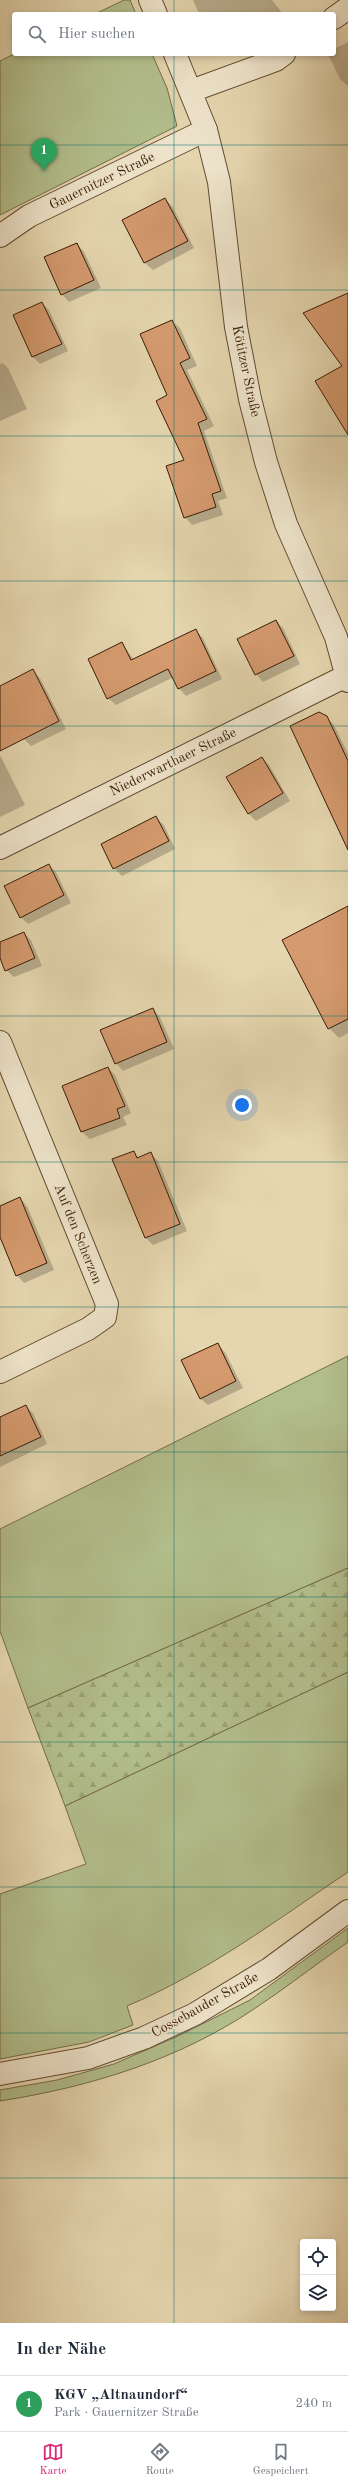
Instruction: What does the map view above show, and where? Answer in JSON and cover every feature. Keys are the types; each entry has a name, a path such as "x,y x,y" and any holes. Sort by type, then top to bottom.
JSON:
{"street":[{"path":"150,0 155,12"},
{"path":"336,17 348,8"},
{"name":"Kötitzer Straße","path":"176,56 206,130 219,182 225,219 236,327 265,455 286,524 336,637 348,677"},
{"path":"191,90 276,60 281,56"},
{"name":"Gauernitzer Straße","path":"0,236 29,216 206,130"},
{"name":"Niederwarthaer Straße","path":"0,848 348,677"},
{"name":"Auf den Scherzen","path":"0,1042 107,1304 105,1317 88,1329 0,1372"},
{"name":"Cossebauder Straße","path":"0,2074 88,2058 144,2038 195,2014 270,1969 348,1911"}],"green space":[{"path":"124,0 130,0 135,12 99,12"},
{"path":"12,55 153,56 167,88 177,126 0,215 0,61"},
{"path":"348,1356 348,1568 28,1708 0,1631 0,1529"},
{"path":"348,1568 348,1672 65,1806 28,1708"},
{"path":"348,1672 348,1872 268,1927 213,1962 156,1993 127,2006 133,2025 89,2042 0,2059 0,1894 86,1864 65,1806"},
{"path":"348,1928 348,1942 254,2009 195,2043 164,2057 100,2079 67,2088 0,2101 0,2090 57,2080 114,2064 178,2036 250,2000"}],"building":[{"path":"165,198 188,241 144,263 122,220"},
{"path":"77,243 94,280 61,295 44,257"},
{"path":"348,293 348,435 315,381 342,366 303,313"},
{"path":"42,302 62,344 32,357 13,315"},
{"path":"172,320 190,358 180,363 207,419 198,423 221,491 212,494 216,507 184,518 166,466 184,460 156,401 167,395 140,334"},
{"path":"276,620 294,656 255,675 237,639"},
{"path":"196,629 216,671 178,689 168,669 107,699 88,659 122,642 131,660"},
{"path":"33,669 59,721 0,751 0,686"},
{"path":"319,712 327,716 348,761 348,850 290,726"},
{"path":"262,757 283,793 248,814 226,777"},
{"path":"156,816 169,841 113,869 101,844"},
{"path":"49,864 64,895 20,918 4,886"},
{"path":"348,906 348,1019 328,1029 282,940"},
{"path":"24,932 35,958 5,971 0,958 0,942"},
{"path":"153,1008 167,1042 115,1064 100,1030"},
{"path":"108,1067 125,1106 117,1109 120,1118 81,1132 62,1086"},
{"path":"134,1151 137,1158 151,1152 180,1224 145,1238 112,1159"},
{"path":"20,1197 47,1263 16,1276 0,1237 0,1206"},
{"path":"218,1343 236,1381 200,1399 181,1360"},
{"path":"26,1405 41,1437 0,1456 0,1417"}],"place":[{"name":"KGV „Altnaundorf“","path":"44,171"}]}
